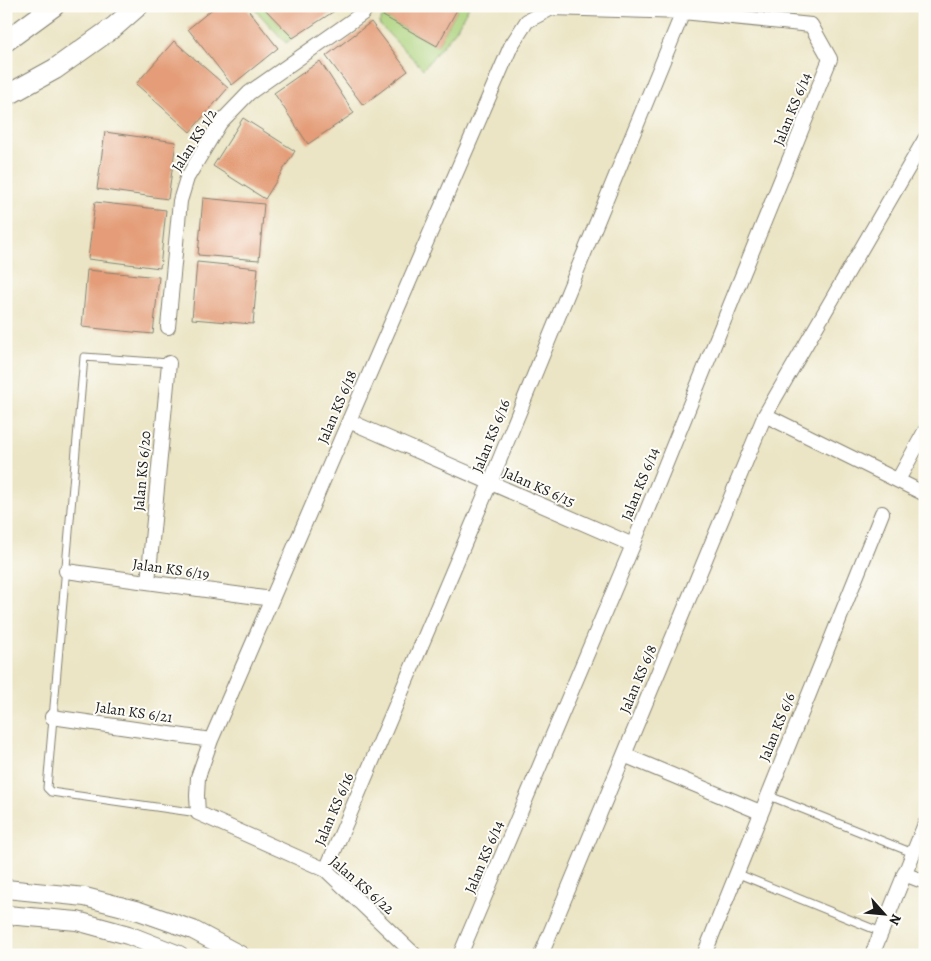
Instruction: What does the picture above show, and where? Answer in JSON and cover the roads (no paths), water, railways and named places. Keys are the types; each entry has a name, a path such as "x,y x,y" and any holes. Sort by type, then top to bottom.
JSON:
{"main road":[{"path":"6,41 54,6"},
{"path":"6,96 55,69 114,27 138,6"}],"street":[{"name":"Jalan KS 1/2","path":"168,327 180,201 187,178 220,123 249,93 363,13 367,6"},
{"name":"Jalan KS 6/18","path":"198,813 198,777 211,740 510,46 527,21 552,8 683,12"},
{"name":"Jalan KS 6/14","path":"460,955 633,546 830,59 811,25 683,12"},
{"name":"Jalan KS 6/16","path":"326,870 490,483 683,12"},
{"name":"Jalan KS 6/8","path":"541,955 765,415 925,139"},
{"name":"Jalan KS 6/20","path":"148,582 169,364"},
{"path":"765,415 925,494"},
{"name":"Jalan KS 6/15","path":"349,421 633,546"},
{"path":"898,480 925,431"},
{"name":"Jalan KS 6/6","path":"704,955 882,513"},
{"name":"Jalan KS 6/19","path":"66,571 272,599"},
{"name":"Jalan KS 6/21","path":"52,717 211,740"},
{"path":"624,755 760,812"},
{"name":"Jalan KS 6/22","path":"198,813 326,870 416,955"},
{"path":"872,955 925,824"},
{"path":"904,874 925,882"},
{"path":"6,889 85,897 139,911 193,930 240,955"},
{"path":"6,915 77,921 128,935 179,955"}],"lane":[{"path":"169,364 84,357 47,788 51,792 198,813"},
{"path":"767,795 913,854"},
{"path":"736,874 881,932"}]}
